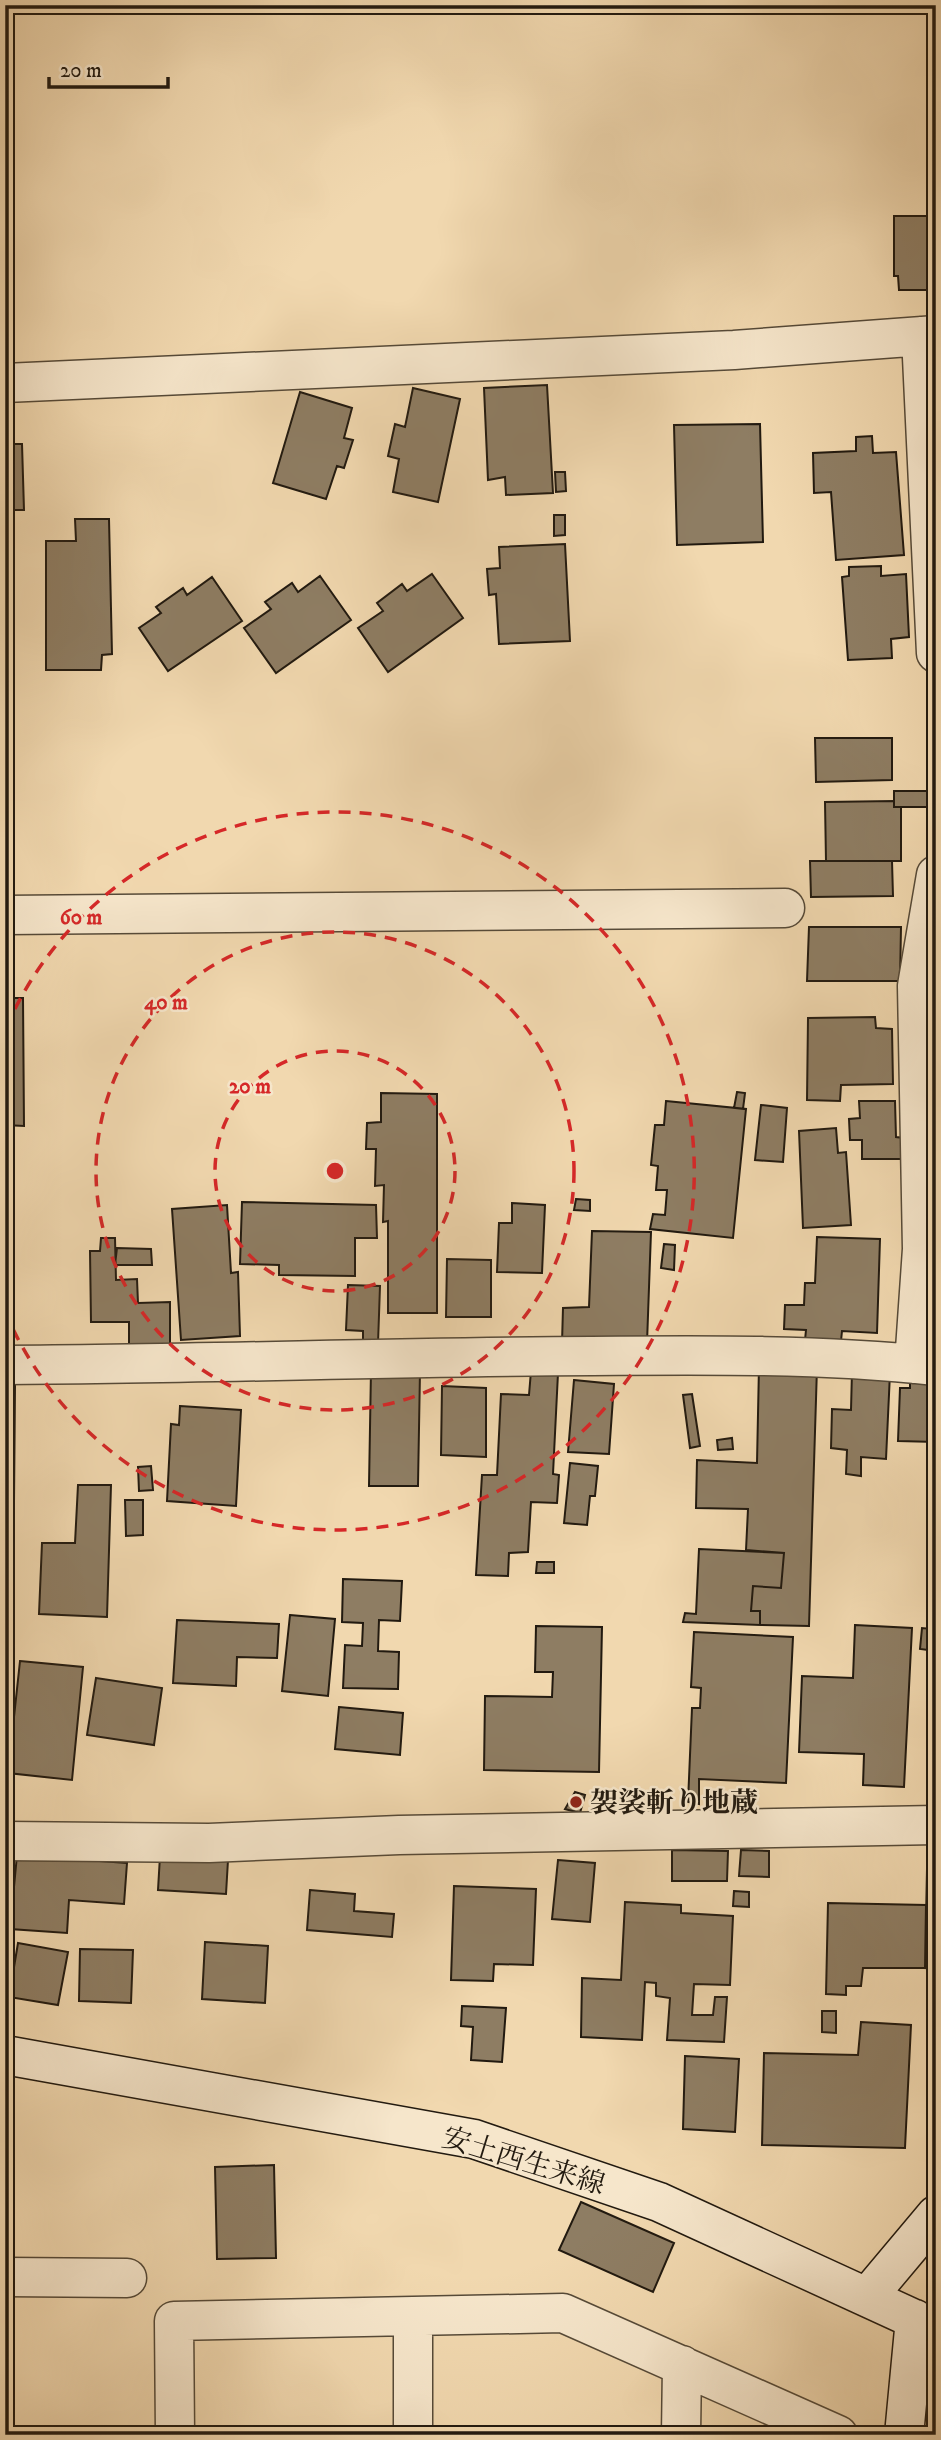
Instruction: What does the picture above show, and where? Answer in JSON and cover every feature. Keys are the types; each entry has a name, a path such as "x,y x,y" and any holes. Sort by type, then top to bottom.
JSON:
{"street":[{"path":"5,383 734,350 929,336 936,653"},
{"path":"5,1365 395,1357 640,1356 816,1357 925,1365 916,986 936,875"},
{"path":"5,915 785,908"},
{"path":"5,1841 209,1843 400,1835 936,1825"},
{"name":"安土西生来線","path":"5,2055 474,2139 659,2202 925,2324"},
{"path":"868,2296 936,2215"},
{"path":"5,2277 127,2278"},
{"path":"175,2435 174,2321 563,2313 838,2435"},
{"path":"413,2316 414,2435"},
{"path":"904,2435 925,2324"},
{"path":"681,2435 682,2365"}],"building":[{"path":"894,216 936,216 936,276 932,276 932,290 899,290 898,276 894,276"},
{"path":"547,385 553,493 506,495 505,477 488,480 484,388"},
{"path":"413,388 460,399 438,502 393,492 399,459 388,456 395,424 405,427"},
{"path":"300,392 352,408 344,438 353,440 344,468 337,466 326,499 273,483"},
{"path":"760,424 763,542 677,545 674,425"},
{"path":"872,436 873,453 896,452 904,555 836,560 831,492 814,493 813,453 856,451 856,437"},
{"path":"5,444 22,444 24,510 5,510"},
{"path":"555,472 565,472 566,491 556,492"},
{"path":"554,515 565,515 565,535 554,536"},
{"path":"75,519 109,519 112,654 102,655 101,670 46,670 46,541 76,541"},
{"path":"565,544 570,641 499,644 496,594 489,595 487,569 500,568 499,547"},
{"path":"881,566 881,576 906,574 909,637 891,639 892,658 848,660 842,577 849,576 849,567"},
{"path":"432,574 463,618 388,672 358,628 383,611 377,603 402,584 407,591"},
{"path":"320,576 351,620 276,673 244,628 271,609 265,602 292,583 298,592"},
{"path":"212,577 242,621 168,671 139,628 161,613 156,607 183,588 187,595"},
{"path":"815,738 892,738 892,780 816,782"},
{"path":"894,791 928,791 929,807 894,807"},
{"path":"894,801 894,807 901,807 901,861 826,861 825,802"},
{"path":"810,861 892,861 893,896 811,897"},
{"path":"809,927 901,927 900,981 807,981"},
{"path":"5,998 23,998 24,1126 5,1125"},
{"path":"875,1017 876,1028 892,1029 893,1084 841,1085 840,1101 807,1100 808,1018"},
{"path":"737,1092 745,1093 743,1109 734,1108"},
{"path":"381,1093 437,1094 437,1313 388,1313 388,1221 383,1222 384,1185 375,1186 376,1149 366,1149 367,1123 381,1122"},
{"path":"666,1101 746,1109 733,1238 650,1229 653,1214 665,1215 667,1190 656,1190 658,1166 651,1165 655,1125 664,1125"},
{"path":"859,1101 895,1101 896,1137 904,1138 904,1159 862,1159 862,1140 850,1140 849,1119 860,1118"},
{"path":"761,1105 787,1108 783,1162 755,1160"},
{"path":"836,1128 838,1153 846,1152 851,1225 803,1228 799,1131"},
{"path":"576,1199 590,1200 590,1211 574,1210"},
{"path":"242,1202 376,1205 377,1238 355,1238 355,1276 279,1275 279,1265 240,1264"},
{"path":"512,1203 545,1205 542,1273 497,1272 499,1223 512,1223"},
{"path":"227,1205 231,1273 238,1272 240,1336 181,1340 172,1209"},
{"path":"592,1231 651,1232 647,1343 562,1343 563,1308 589,1307"},
{"path":"817,1237 880,1239 877,1333 842,1331 841,1341 805,1340 806,1330 784,1329 785,1305 804,1305 805,1283 815,1283"},
{"path":"101,1238 115,1238 116,1280 137,1279 138,1303 170,1302 170,1346 129,1347 129,1322 91,1322 90,1251 100,1251"},
{"path":"664,1244 675,1245 674,1270 661,1268"},
{"path":"117,1248 151,1249 152,1265 115,1265"},
{"path":"447,1259 491,1260 491,1317 446,1317"},
{"path":"348,1285 380,1286 378,1344 363,1344 363,1331 346,1330"},
{"path":"759,1366 817,1367 809,1626 760,1625 760,1611 751,1611 753,1586 781,1588 784,1553 746,1550 748,1509 696,1508 697,1460 757,1463"},
{"path":"371,1370 420,1371 418,1486 369,1486"},
{"path":"531,1371 558,1373 553,1474 559,1475 557,1503 531,1502 528,1552 509,1553 508,1576 476,1575 482,1475 497,1475 501,1394 529,1395"},
{"path":"852,1371 890,1373 886,1459 861,1457 861,1476 846,1474 847,1450 831,1448 832,1409 851,1410"},
{"path":"910,1377 936,1379 936,1442 898,1441 900,1388 910,1388"},
{"path":"574,1380 614,1384 609,1454 568,1452"},
{"path":"5,1384 15,1385 14,1502 5,1502"},
{"path":"442,1386 486,1388 486,1457 441,1455"},
{"path":"692,1394 700,1446 690,1448 683,1395"},
{"path":"180,1406 241,1410 236,1506 167,1501 171,1424 179,1425"},
{"path":"732,1438 733,1449 718,1450 717,1440"},
{"path":"570,1463 598,1466 595,1496 590,1496 587,1525 564,1523"},
{"path":"151,1466 153,1490 139,1491 138,1467"},
{"path":"78,1485 111,1485 107,1617 39,1614 42,1543 75,1543"},
{"path":"125,1500 143,1500 143,1535 126,1536"},
{"path":"699,1549 784,1553 781,1588 753,1586 751,1611 760,1611 760,1625 683,1622 685,1613 696,1614"},
{"path":"537,1562 554,1562 554,1573 536,1573"},
{"path":"5,1567 9,1567 8,1617 5,1617"},
{"path":"343,1579 402,1581 400,1621 379,1620 378,1651 399,1652 398,1689 343,1688 345,1645 362,1646 363,1623 342,1622"},
{"path":"290,1615 335,1619 328,1696 282,1691"},
{"path":"934,1616 936,1651 920,1649 922,1628 932,1629"},
{"path":"177,1620 279,1624 277,1658 237,1657 236,1686 173,1683"},
{"path":"855,1625 912,1628 904,1787 863,1785 864,1754 799,1752 802,1676 853,1678"},
{"path":"536,1626 602,1627 599,1772 484,1770 485,1696 552,1697 553,1672 535,1672"},
{"path":"694,1632 793,1637 786,1783 699,1779 699,1804 688,1802 692,1708 700,1708 701,1688 691,1687"},
{"path":"20,1661 83,1667 72,1780 8,1773"},
{"path":"96,1678 162,1688 154,1745 87,1735"},
{"path":"339,1707 403,1713 400,1755 335,1749"},
{"name":"袈裟斬り地蔵","path":"575,1792 585,1795 580,1813 565,1809"},
{"path":"672,1850 728,1851 727,1881 672,1881"},
{"path":"741,1850 769,1851 769,1877 739,1876"},
{"path":"17,1855 127,1863 124,1904 69,1900 67,1933 10,1929"},
{"path":"160,1856 228,1860 226,1894 158,1890"},
{"path":"558,1860 595,1863 590,1922 552,1919"},
{"path":"927,1869 936,1869 936,1969 925,1968"},
{"path":"454,1886 536,1889 533,1965 494,1964 493,1981 451,1980"},
{"path":"310,1890 355,1894 354,1911 394,1914 392,1937 307,1930"},
{"path":"734,1891 749,1892 749,1907 733,1906"},
{"path":"625,1902 681,1905 681,1913 733,1916 730,1985 694,1984 692,2015 713,2015 715,1997 727,1997 724,2042 667,2040 670,1998 656,1996 656,1983 645,1982 642,2040 581,2037 582,1978 621,1980"},
{"path":"828,1903 926,1905 925,1968 863,1968 861,1986 846,1986 846,1995 826,1994"},
{"path":"205,1942 268,1946 265,2003 202,1999"},
{"path":"18,1943 68,1952 58,2005 9,1997"},
{"path":"80,1949 133,1950 131,2003 79,2001"},
{"path":"462,2006 506,2008 502,2062 471,2060 473,2027 461,2026"},
{"path":"822,2011 836,2011 836,2033 822,2032"},
{"path":"861,2022 911,2025 905,2148 762,2145 764,2053 858,2055"},
{"path":"685,2056 739,2059 735,2132 683,2129"},
{"path":"274,2165 276,2258 217,2259 215,2167"},
{"path":"581,2202 674,2243 653,2292 559,2250"}],"place":[{"name":"袈裟斬り地蔵","path":"576,1802"}]}
